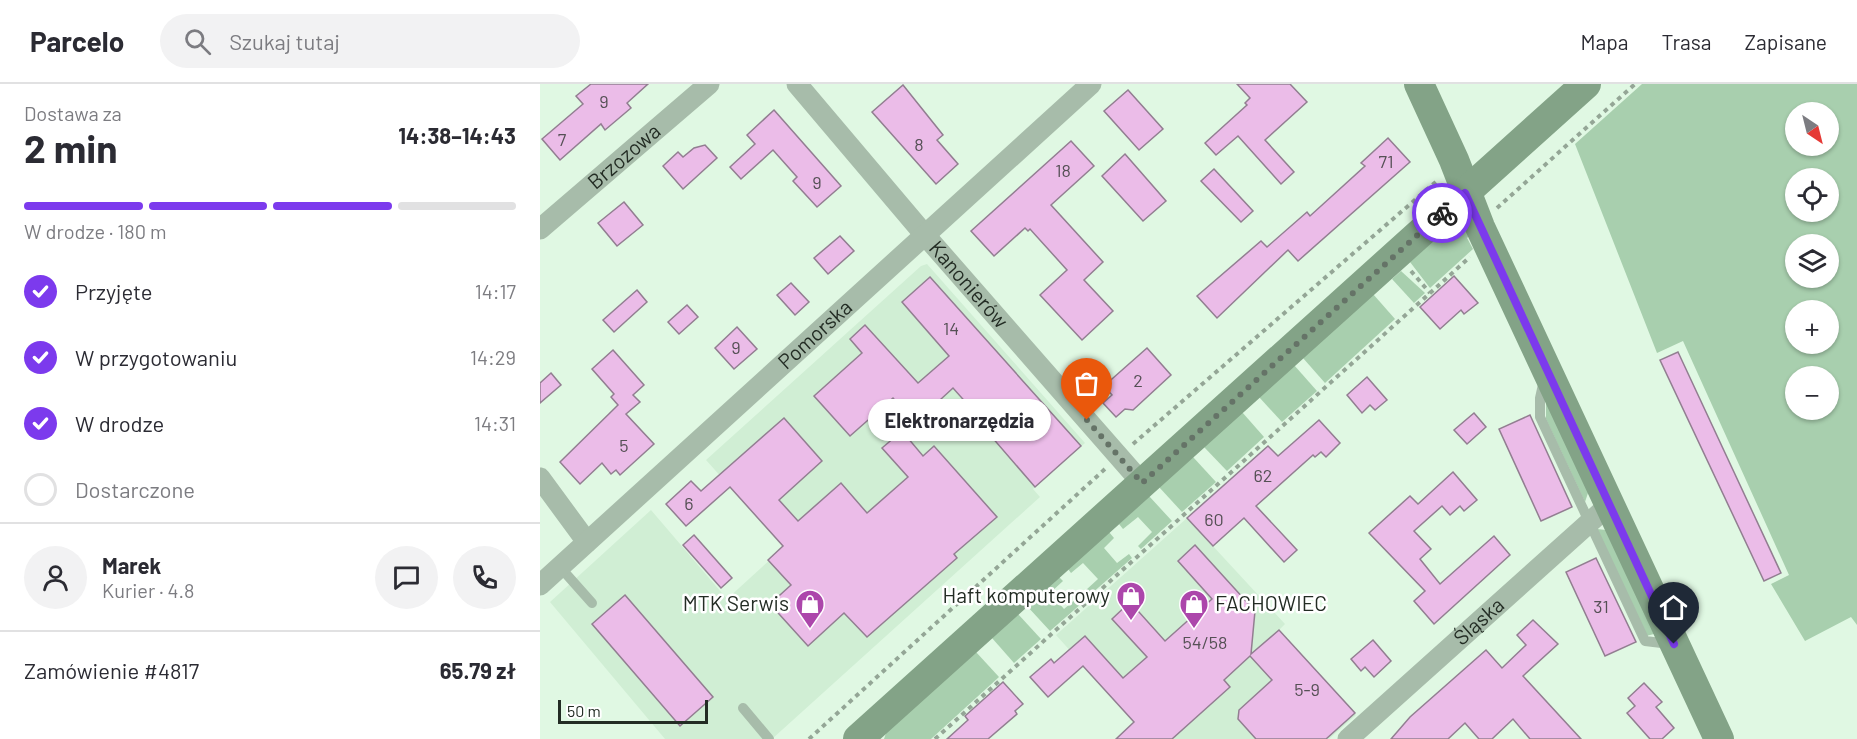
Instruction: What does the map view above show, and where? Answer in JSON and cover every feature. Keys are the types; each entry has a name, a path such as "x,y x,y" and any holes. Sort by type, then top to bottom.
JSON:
{"street":[{"name":"Brzozowa","path":"540,229 709,84"},
{"name":"Kanonierów","path":"797,84 924,234 1142,483"},
{"name":"Pomorska","path":"540,585 1091,84"},
{"path":"1419,84 1454,160 1465,193 1546,371 1599,514 1674,644 1719,739"},
{"path":"865,737 1142,483 1586,84"},
{"path":"540,478 587,543"},
{"name":"Śląska","path":"1348,739 1599,514"}],"lane":[{"path":"560,567 592,603"},
{"path":"743,708 769,739"}],"path":[{"path":"1489,215 1635,84"},
{"path":"935,739 1477,251"}],"shaded area":[{"path":"1642,84 1857,84 1857,625 1851,617 1805,641 1771,584 1789,575 1683,341 1657,353 1575,144"},
{"path":"1454,226 1463,227 1472,233 1467,238 1473,249 1430,288 1410,262 1446,229"},
{"path":"927,264 1085,443 1033,489 1040,497 772,739 665,739 550,602 651,510 727,599 784,547 706,460 921,266"},
{"path":"1401,271 1425,293 1414,303 1392,279"},
{"path":"1373,294 1395,319 1325,383 1303,358"},
{"path":"1294,365 1317,391 1282,422 1259,397"},
{"path":"1546,395 1589,490 1585,502 1546,419"},
{"path":"1242,412 1264,437 1227,471 1204,447"},
{"path":"1193,457 1216,482 1182,512 1159,487"},
{"path":"1149,496 1172,521 1141,549 1138,546 1152,532 1138,517 1123,529 1119,524"},
{"path":"1187,518 1285,624 1279,630 1356,715 1329,739 1142,739 1146,735 1056,635"},
{"path":"1597,529 1606,530 1658,633 1646,636"},
{"path":"1109,532 1114,538 1104,548 1117,563 1129,554 1132,558 1090,595 1086,590 1098,579 1083,563 1071,573 1068,569"},
{"path":"1059,577 1063,581 1050,593 1064,609 1077,598 1082,603 1050,631 1027,606"},
{"path":"1018,614 1041,639 1014,663 992,638"},
{"path":"976,652 999,677 931,739 884,739 886,733"}],"building":[{"path":"591,84 648,84 627,103 631,108 605,130 601,124 560,160 542,139 583,104 576,96"},
{"path":"1237,84 1290,84 1307,102 1265,140 1294,172 1281,184 1238,136 1216,155 1205,143 1247,105 1245,103 1250,98"},
{"path":"903,85 943,135 937,140 958,164 936,184 872,112"},
{"path":"1128,90 1163,129 1139,150 1104,111"},
{"path":"774,110 841,186 817,207 793,181 797,177 773,150 741,179 730,167 755,144 747,135"},
{"path":"1388,138 1410,162 1298,261 1288,250 1217,318 1197,296 1261,241 1267,247 1307,212 1310,216 1365,166 1361,163"},
{"path":"1071,141 1094,166 1051,205 1103,262 1084,280 1113,311 1082,340 1040,295 1067,270 1030,229 1028,231 1025,228 994,256 971,231"},
{"path":"705,145 717,158 683,189 663,166 678,152 683,157 694,148"},
{"path":"1125,154 1166,201 1143,221 1102,176"},
{"path":"1214,169 1253,211 1241,222 1201,181"},
{"path":"624,202 643,225 617,246 598,223"},
{"path":"840,236 854,251 828,274 814,258"},
{"path":"1454,276 1478,303 1464,314 1461,310 1440,329 1420,307"},
{"path":"930,277 1081,446 1035,487 984,428 987,426 953,388 915,423 893,398 850,436 814,396 862,353 850,339 865,325 918,383 949,356 902,302"},
{"path":"791,283 809,302 795,315 777,295"},
{"path":"637,290 647,302 614,332 603,320"},
{"path":"687,305 698,317 679,334 668,322"},
{"path":"737,327 757,349 734,369 715,348"},
{"path":"1147,348 1171,375 1133,410 1125,409 1116,417 1103,403 1112,395 1104,386"},
{"path":"613,350 644,385 633,395 640,402 626,414 654,444 620,475 616,470 611,474 602,463 580,484 560,462 618,405 611,397 614,394 592,369"},
{"path":"1678,352 1781,573 1764,581 1660,360"},
{"path":"551,373 561,385 540,403 540,383"},
{"path":"1367,377 1387,400 1375,410 1370,405 1362,413 1347,395"},
{"path":"1474,413 1486,427 1467,444 1454,430"},
{"path":"1530,415 1572,507 1541,521 1499,429"},
{"path":"784,418 822,461 779,500 798,521 841,483 867,513 908,477 882,448 902,431 923,456 934,446 997,517 954,554 957,558 867,637 844,613 808,646 770,604 791,585 768,560 783,546 730,487 686,526 666,504 691,481 701,491"},
{"path":"1319,420 1340,443 1326,457 1321,452 1315,457 1313,455 1256,506 1297,550 1284,562 1244,518 1213,546 1187,518 1268,446 1278,456"},
{"path":"1453,472 1477,500 1464,511 1460,506 1450,515 1442,506 1414,531 1431,549 1420,559 1440,584 1494,536 1510,555 1434,624 1414,601 1425,591 1369,533 1410,496 1418,504"},
{"path":"694,535 732,578 721,588 683,545"},
{"path":"1195,545 1255,611 1251,654 1279,630 1355,713 1326,739 1256,739 1238,719 1239,710 1272,680 1250,656 1224,680 1230,687 1172,739 1116,739 1134,722 1083,666 1048,697 1030,677 1051,659 1054,663 1085,636 1123,678 1147,657 1112,619 1130,602 1165,641 1212,599 1178,561"},
{"path":"1596,558 1636,642 1605,656 1566,572"},
{"path":"625,595 713,697 680,726 592,624"},
{"path":"1533,620 1558,644 1523,676 1581,739 1530,739 1513,719 1492,739 1479,739 1465,723 1448,739 1391,739 1410,717 1486,650 1502,668 1526,645 1517,635"},
{"path":"1373,640 1391,661 1374,677 1365,667 1361,671 1351,659"},
{"path":"1003,682 1023,704 1015,711 1017,714 988,739 947,739 968,720 965,716"},
{"path":"1644,683 1662,702 1656,707 1674,728 1662,739 1650,739 1627,713 1635,706 1628,698"}],"way so far":[{"path":"1087,420 1142,483 1442,213"}],"place":[{"name":"Elektronarzędzia","path":"1087,420"},
{"name":"Haft komputerowy","path":"1131,622"},
{"name":"MTK Serwis","path":"810,630"},
{"name":"FACHOWIEC","path":"1194,630"}],"route":[{"path":"1442,213 1465,193 1674,644"}]}
